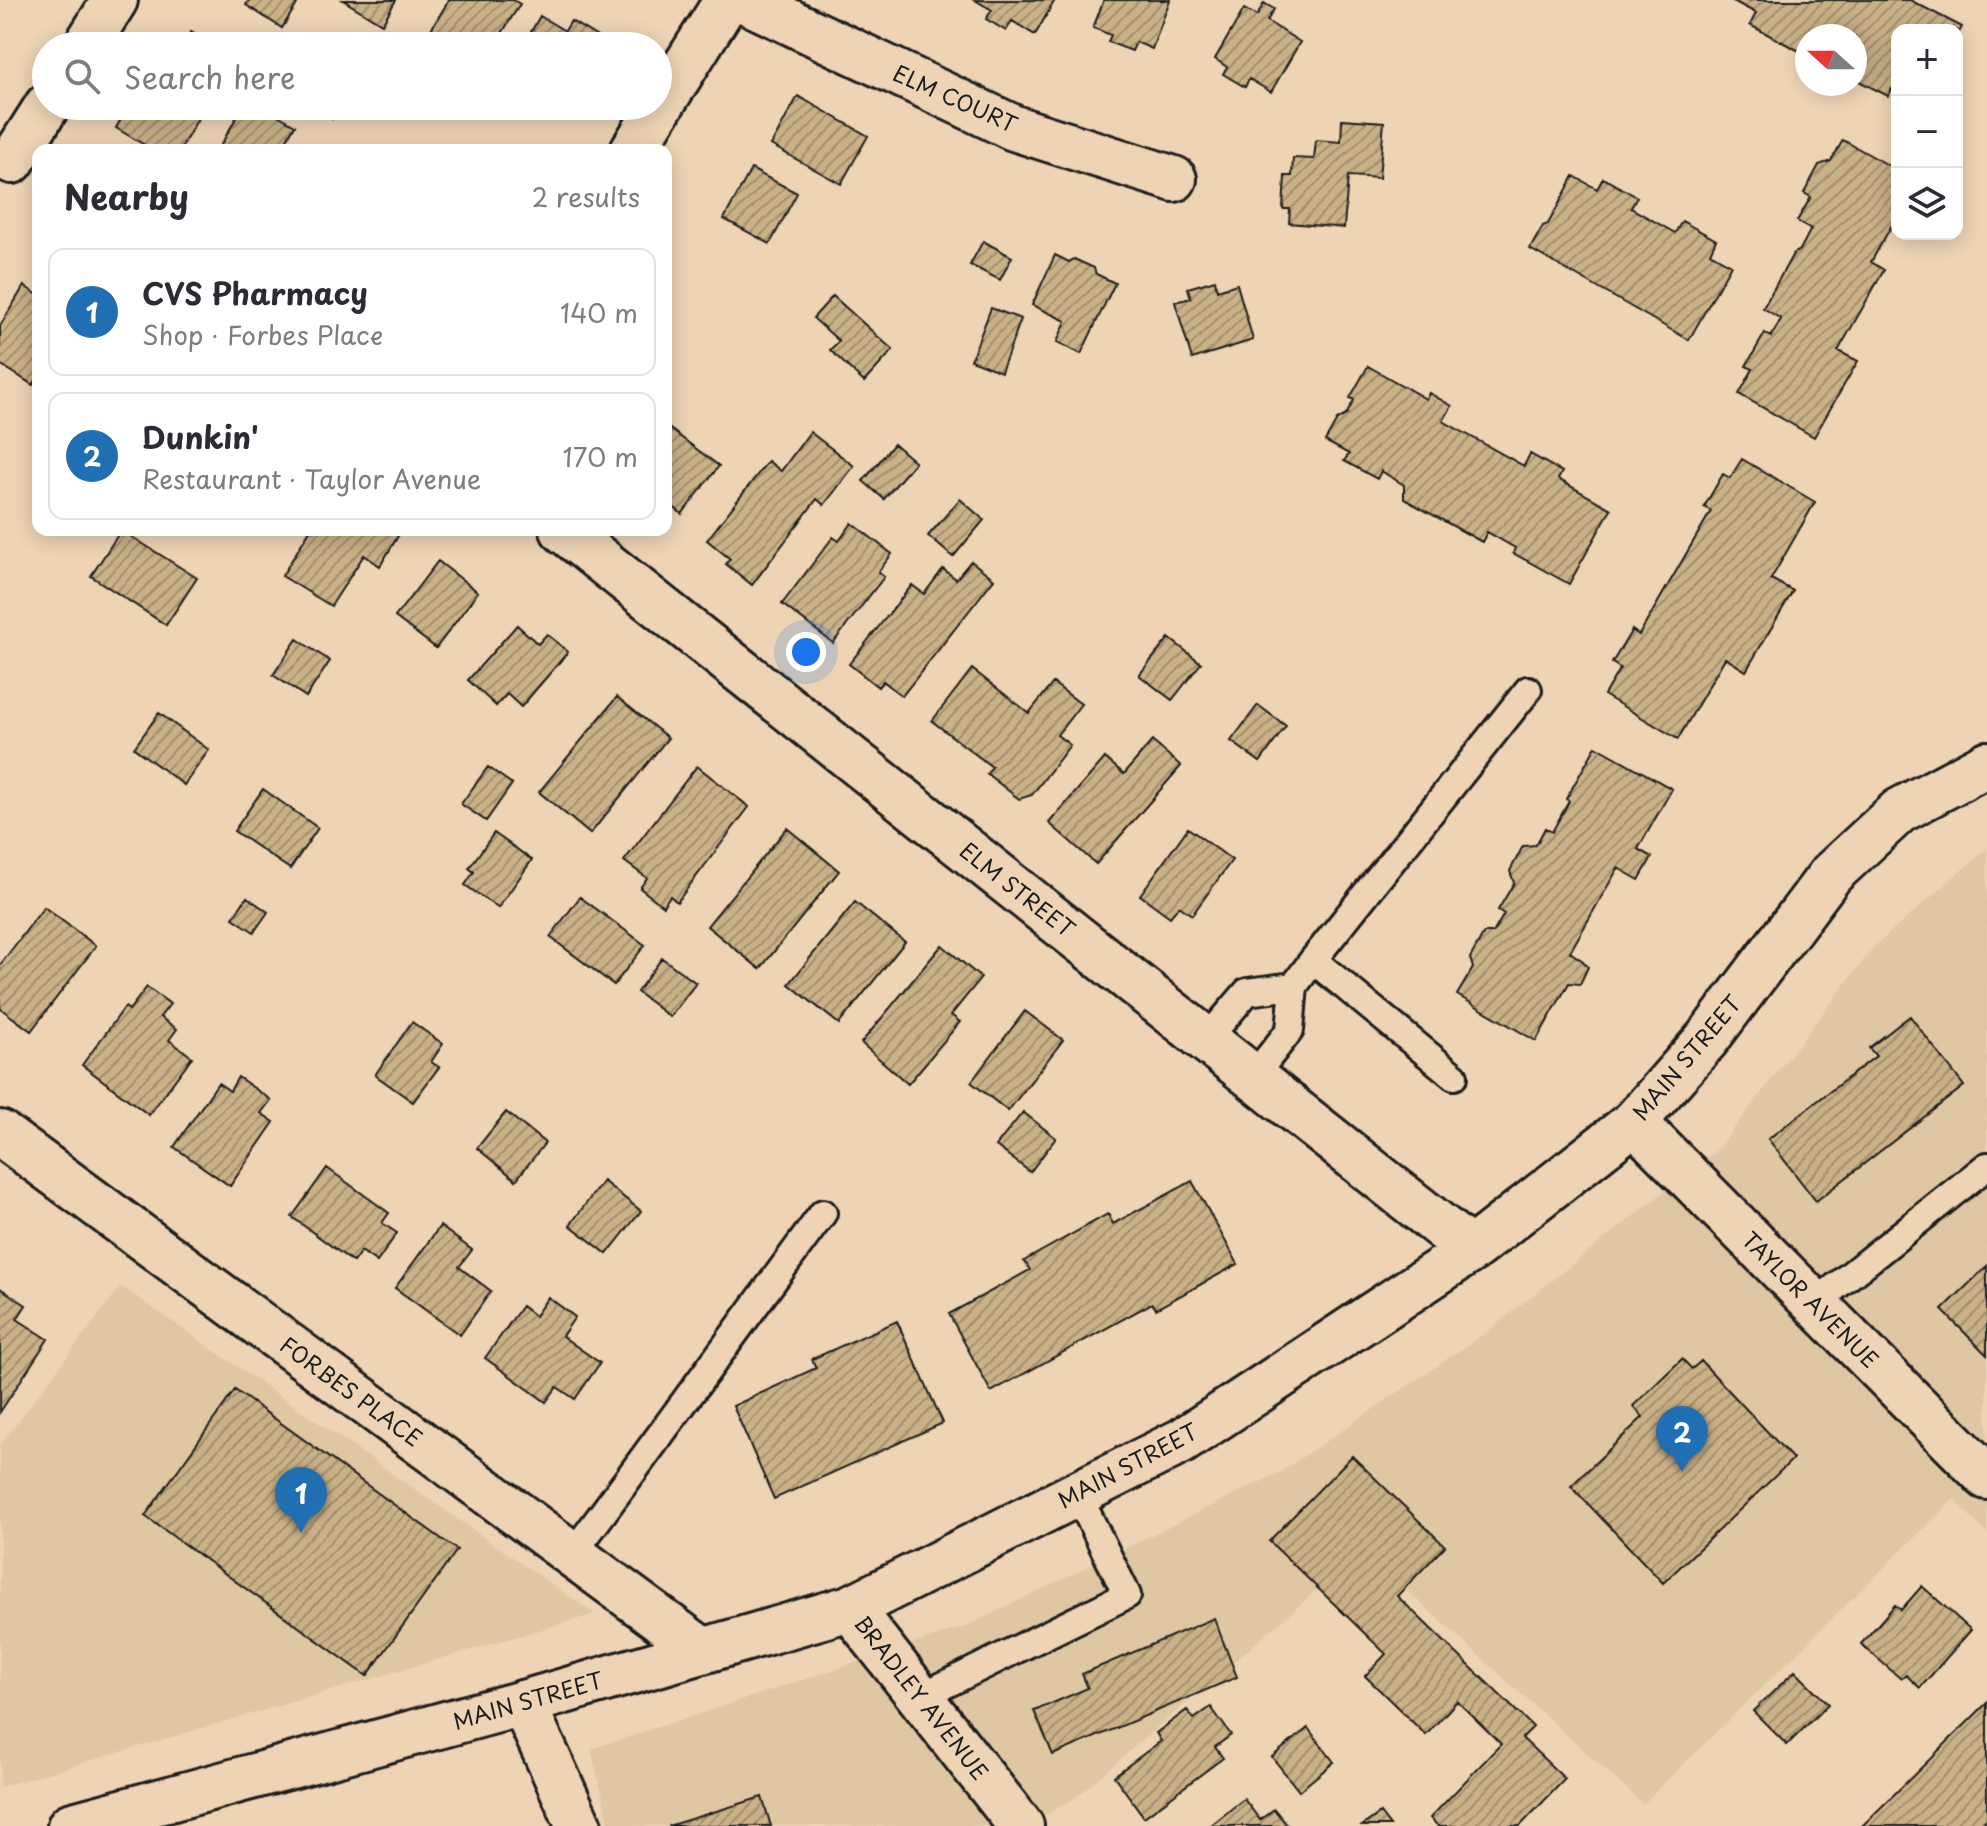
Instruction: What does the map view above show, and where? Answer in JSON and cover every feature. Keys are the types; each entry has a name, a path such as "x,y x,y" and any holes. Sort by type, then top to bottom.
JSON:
{"street":[{"path":"95,32 115,0"},
{"path":"672,88 727,0"},
{"name":"ELM COURT","path":"744,0 1014,128 1174,179"},
{"path":"17,164 40,120"},
{"path":"637,144 652,120"},
{"name":"ELM STREET","path":"571,536 1471,1250"},
{"name":"MAIN STREET","path":"70,1826 523,1703 850,1608 1182,1441 1471,1250 1634,1122 1707,1039 1831,874 1899,811 1987,764"},
{"name":"TAYLOR AVENUE","path":"1634,1122 1987,1477"},
{"name":"FORBES PLACE","path":"0,1133 702,1650"},
{"name":"BRADLEY AVENUE","path":"850,1608 1021,1826"},
{"path":"523,1703 579,1826"}],"lane":[{"path":"1253,1077 1290,1030 1294,986 1528,690"},
{"path":"1313,960 1454,1076"},
{"path":"1206,1040 1247,992 1294,986"},
{"path":"1814,1304 1987,1166"},
{"path":"572,1555 823,1213"},
{"path":"920,1697 1127,1595 1077,1493"}],"shaded area":[{"path":"1987,848 1987,1534 1954,1499 1643,1804 1363,1551 1074,1799 1025,1826 610,1826 591,1749 967,1626 1280,1472 1484,1334 1717,1150 1874,947"},
{"path":"121,1286 595,1614 0,1787 0,1445"}],"building":[{"path":"249,0 290,0 297,4 282,28 246,5"},
{"path":"343,0 396,0 382,24"},
{"path":"449,0 513,0 520,4 503,32 429,32"},
{"path":"975,0 1055,0 1035,35 1012,21 1006,31 986,19 992,10"},
{"path":"1104,0 1170,0 1152,49 1136,42 1132,51 1108,42 1111,35 1093,28"},
{"path":"1731,0 1910,0 1956,24 1891,24 1891,91 1888,96 1867,85 1867,24 1795,24 1795,49 1750,25 1756,13"},
{"path":"1264,3 1274,9 1267,21 1300,42 1271,92 1249,79 1245,87 1223,74 1227,67 1215,59 1244,9 1257,16"},
{"path":"540,16 565,31 571,21 589,32 531,32"},
{"path":"798,96 868,136 841,184 771,145"},
{"path":"1342,119 1384,122 1379,178 1348,176 1344,228 1289,223 1290,209 1283,209 1285,176 1292,176 1293,158 1314,159 1316,140 1341,142"},
{"path":"121,120 197,120 183,144 143,144 116,128"},
{"path":"235,120 286,120 295,125 284,144 221,144"},
{"path":"1843,140 1891,167 1891,227 1871,262 1884,270 1838,351 1858,361 1814,437 1739,394 1753,369 1746,366 1765,333 1771,337 1781,319 1763,308 1793,254 1800,250 1811,229 1797,221 1811,197 1804,193 1819,165 1831,161"},
{"path":"751,169 797,193 770,244 724,219"},
{"path":"1574,176 1597,189 1603,178 1637,197 1631,208 1675,233 1682,221 1716,240 1710,253 1731,265 1689,340 1530,249 1543,226 1548,224"},
{"path":"983,241 1012,257 1000,280 970,265"},
{"path":"1055,255 1094,268 1096,274 1115,283 1081,354 1057,342 1066,321 1032,305"},
{"path":"1215,280 1217,290 1237,284 1253,340 1192,359 1175,302 1191,298 1188,288"},
{"path":"24,286 32,291 32,384 0,364 0,326"},
{"path":"833,296 893,350 864,382 830,350 839,341 813,318"},
{"path":"991,308 1021,319 1001,372 971,360"},
{"path":"1368,366 1426,399 1429,393 1452,406 1443,421 1524,466 1530,454 1562,472 1558,479 1611,509 1569,584 1513,553 1515,548 1487,532 1482,542 1404,499 1404,485 1381,471 1377,479 1344,461 1349,454 1325,441 1337,420 1346,415 1354,400 1350,398"},
{"path":"672,431 719,466 682,514 672,506"},
{"path":"810,432 854,466 824,505 817,499 752,585 726,564 730,559 707,540 768,461 781,471"},
{"path":"894,444 915,462 884,499 863,481"},
{"path":"1742,459 1815,502 1771,579 1793,591 1746,671 1725,658 1678,739 1604,695 1620,668 1612,663 1632,630 1639,635 1711,511 1704,507 1723,474 1730,478"},
{"path":"960,499 984,520 953,557 928,536"},
{"path":"852,523 892,554 878,572 884,577 833,643 782,604 833,537 839,541"},
{"path":"117,536 130,536 197,578 166,625 91,576"},
{"path":"306,536 398,536 380,566 364,555 331,606 282,576"},
{"path":"438,561 478,592 436,648 395,617"},
{"path":"971,561 994,579 902,696 883,681 878,687 849,664 912,585 924,594 943,569 956,579"},
{"path":"517,625 538,644 547,634 568,652 521,707 507,694 496,706 468,680"},
{"path":"1169,638 1201,663 1172,700 1139,675"},
{"path":"297,639 330,661 306,697 273,675"},
{"path":"972,669 1029,713 1053,683 1081,704 1057,735 1070,745 1032,795 1019,799 987,774 992,767 932,721"},
{"path":"617,697 668,738 590,834 539,792"},
{"path":"1258,705 1286,726 1260,762 1231,741"},
{"path":"159,713 209,750 184,785 134,748"},
{"path":"1152,741 1181,766 1096,864 1049,823 1105,758 1124,774"},
{"path":"1596,746 1672,789 1638,849 1652,857 1639,880 1618,868 1570,952 1588,967 1580,984 1569,983 1536,1041 1457,995 1473,968 1470,958 1484,933 1493,933 1504,914 1498,910 1514,883 1510,871 1523,846 1536,845 1545,828 1552,832 1569,801 1566,799"},
{"path":"697,766 749,807 677,902 670,896 663,906 640,888 647,878 624,861"},
{"path":"488,767 512,784 486,821 461,804"},
{"path":"263,789 318,828 290,869 234,831"},
{"path":"787,828 839,871 760,969 707,926"},
{"path":"1188,828 1232,860 1192,915 1179,906 1170,917 1140,895"},
{"path":"494,833 532,860 498,908 465,885 474,872 469,868"},
{"path":"247,897 268,912 254,932 233,918"},
{"path":"580,897 645,945 614,985 550,937"},
{"path":"855,902 905,942 839,1024 789,984"},
{"path":"44,907 96,946 31,1031 0,1008 0,965"},
{"path":"942,945 981,978 951,1015 960,1022 908,1084 861,1043"},
{"path":"662,958 696,983 670,1017 637,992"},
{"path":"147,987 170,1004 160,1017 177,1029 169,1040 192,1057 149,1115 82,1065 125,1007 129,1010"},
{"path":"1025,1011 1063,1040 1008,1111 971,1082"},
{"path":"1910,1016 1964,1086 1816,1201 1768,1139 1876,1056 1869,1048"},
{"path":"412,1022 443,1044 431,1062 439,1067 413,1102 375,1075"},
{"path":"238,1077 271,1100 261,1113 274,1122 230,1186 174,1147 218,1083 230,1091"},
{"path":"506,1112 545,1143 516,1180 477,1148"},
{"path":"1023,1112 1056,1138 1030,1172 996,1146"},
{"path":"327,1168 389,1213 382,1223 397,1233 377,1262 361,1251 353,1262 292,1217"},
{"path":"603,1181 641,1211 607,1254 570,1225"},
{"path":"1192,1181 1238,1264 1156,1309 1152,1303 991,1392 949,1314 1030,1270 1024,1261 1108,1214 1113,1224"},
{"path":"440,1226 472,1250 459,1267 491,1291 460,1335 395,1288"},
{"path":"1987,1266 1987,1355 1942,1310"},
{"path":"0,1288 26,1305 17,1319 48,1339 0,1412"},
{"path":"548,1297 575,1317 562,1336 600,1363 575,1399 557,1387 546,1402 485,1358 522,1306 535,1316"},
{"path":"897,1321 943,1423 774,1499 733,1406 816,1368 812,1359"},
{"path":"1682,1359 1692,1369 1701,1361 1793,1459 1663,1583 1571,1486 1643,1417 1633,1406"},
{"path":"235,1390 457,1550 367,1676 145,1516"},
{"path":"1352,1456 1445,1546 1397,1596 1533,1727 1522,1738 1565,1779 1520,1826 1438,1826 1430,1818 1501,1744 1457,1701 1426,1735 1365,1676 1386,1654 1269,1541"},
{"path":"1922,1586 1971,1630 1920,1688 1906,1675 1901,1679 1861,1644 1895,1605 1901,1610"},
{"path":"1214,1618 1237,1677 1053,1755 1034,1711 1088,1688 1082,1674"},
{"path":"1795,1671 1828,1704 1787,1745 1753,1711"},
{"path":"1987,1703 1987,1819 1980,1826 1862,1826"},
{"path":"1211,1707 1231,1735 1215,1747 1223,1758 1144,1817 1114,1776 1161,1741 1156,1733 1187,1710 1194,1719"},
{"path":"1308,1728 1334,1762 1299,1791 1272,1757"},
{"path":"762,1797 771,1826 668,1826"},
{"path":"1244,1799 1260,1820 1274,1809 1288,1826 1210,1826"},
{"path":"1380,1813 1390,1826 1362,1826"}],"place":[{"name":"Dunkin'","path":"1682,1472"},
{"name":"CVS Pharmacy","path":"301,1533"}]}
